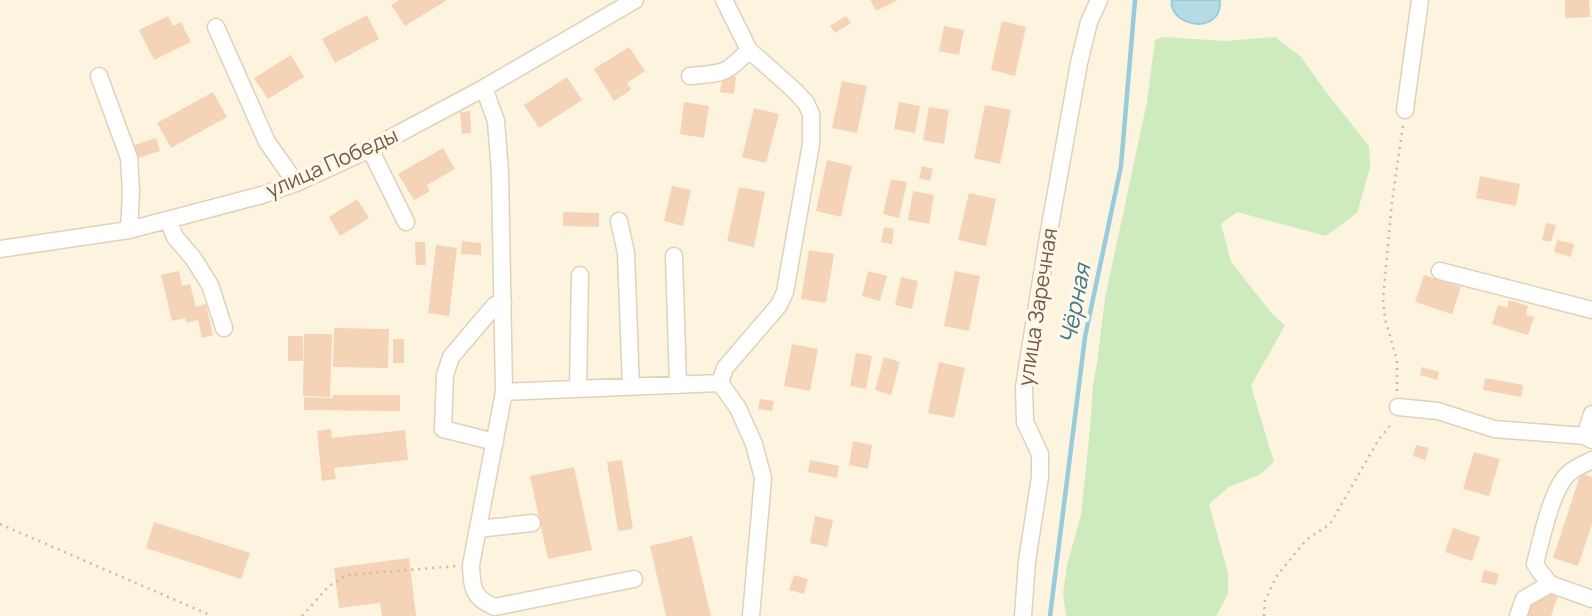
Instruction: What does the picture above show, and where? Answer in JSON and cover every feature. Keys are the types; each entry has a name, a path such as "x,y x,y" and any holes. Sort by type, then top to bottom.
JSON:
{"street":[{"name":"улица Победы","path":"0,249 129,230 262,195 296,183 370,149 484,88 635,0"},
{"path":"720,383 725,368 779,304 785,292 811,144 811,114 806,103 749,50 724,0"},
{"name":"улица Заречная","path":"1023,616 1041,454 1025,422 1024,387 1079,63 1089,22 1099,0"},
{"path":"1405,110 1420,0"},
{"path":"216,27 267,142 296,183"},
{"path":"690,76 723,72 749,50"},
{"path":"99,76 129,158 129,230"},
{"path":"484,88 496,121 500,172 505,392 471,565 472,587 482,602 495,607 635,579"},
{"path":"370,149 406,222"},
{"path":"168,220 175,237 210,285 224,328"},
{"path":"619,221 626,253 631,387"},
{"path":"674,256 678,385"},
{"path":"1440,271 1592,310"},
{"path":"578,389 580,275"},
{"path":"495,442 443,429 445,375 451,357 495,305 503,303"},
{"path":"505,392 720,383"},
{"path":"720,383 738,408 754,444 763,478 751,616"},
{"path":"1398,407 1438,411 1493,429 1589,438 1592,414"},
{"path":"1592,460 1567,475 1556,493 1535,564 1550,584 1592,599"},
{"path":"478,529 533,523"},
{"path":"1518,616 1524,599 1550,584"}],"path":[{"path":"1264,616 1265,601 1276,578 1306,540 1330,524 1379,439 1392,425 1398,407 1397,360 1382,299 1405,110"},
{"path":"0,524 212,616"},
{"path":"302,616 329,586 347,575 471,565"}],"green space":[{"path":"1163,37 1225,41 1275,37 1301,57 1369,146 1370,168 1357,213 1326,236 1237,212 1221,224 1231,262 1273,315 1285,325 1251,386 1274,462 1259,475 1229,487 1209,504 1228,573 1228,594 1216,616 1066,616 1063,593 1067,565 1081,515 1093,385 1105,298 1147,102 1155,40"}],"water":[{"path":"1172,0 1220,0 1220,8 1210,21 1195,24 1175,13"}],"building":[{"path":"399,0 447,0 405,26 391,5"},
{"path":"870,0 898,0 876,11"},
{"path":"1565,0 1589,0 1590,17 1565,18"},
{"path":"367,15 379,39 335,63 322,39"},
{"path":"168,16 173,26 181,22 191,42 154,60 139,30"},
{"path":"846,16 851,23 835,33 830,26"},
{"path":"1002,21 1026,27 1015,76 991,70"},
{"path":"944,26 964,30 959,55 939,51"},
{"path":"629,47 645,71 627,83 631,90 614,101 594,69"},
{"path":"291,55 304,77 268,99 254,78"},
{"path":"723,76 736,77 734,94 720,92"},
{"path":"567,77 582,100 539,128 524,105"},
{"path":"842,81 867,86 857,133 832,128"},
{"path":"213,92 227,117 171,148 157,123"},
{"path":"684,102 709,106 704,138 680,134"},
{"path":"899,102 920,106 915,133 894,129"},
{"path":"985,105 1011,110 1000,164 974,158"},
{"path":"929,107 949,110 944,144 923,140"},
{"path":"754,108 779,114 766,163 742,157"},
{"path":"470,111 471,133 462,134 460,112"},
{"path":"156,138 160,151 132,160 128,147"},
{"path":"443,148 455,169 427,185 430,191 414,200 398,174"},
{"path":"827,160 852,166 841,217 816,211"},
{"path":"922,166 933,169 930,181 919,178"},
{"path":"1480,176 1520,184 1516,206 1476,198"},
{"path":"891,179 907,182 899,218 883,214"},
{"path":"672,186 691,190 683,226 664,221"},
{"path":"739,187 765,192 754,247 727,241"},
{"path":"913,191 934,195 929,224 908,220"},
{"path":"969,193 996,199 986,246 958,240"},
{"path":"357,199 369,218 340,236 329,217"},
{"path":"563,212 599,213 599,227 563,226"},
{"path":"1546,223 1556,225 1551,242 1542,240"},
{"path":"884,227 894,229 892,244 881,242"},
{"path":"1557,240 1574,244 1571,257 1554,252"},
{"path":"462,241 481,243 481,255 461,254"},
{"path":"415,242 425,242 426,265 416,265"},
{"path":"436,245 457,248 449,316 428,313"},
{"path":"809,250 834,254 826,303 801,299"},
{"path":"179,271 182,286 190,284 196,307 206,304 213,335 202,338 198,320 186,323 185,318 172,321 161,275"},
{"path":"868,271 887,276 880,301 862,296"},
{"path":"955,271 980,276 969,331 944,326"},
{"path":"1424,275 1461,287 1452,314 1415,302"},
{"path":"901,277 918,281 912,309 895,305"},
{"path":"1509,300 1528,306 1526,315 1534,317 1528,335 1492,324 1498,305 1507,308"},
{"path":"334,328 389,329 388,368 333,367"},
{"path":"304,334 332,334 330,397 303,396"},
{"path":"288,336 303,336 303,361 288,361"},
{"path":"393,339 404,339 404,363 393,363"},
{"path":"792,344 818,349 810,391 784,386"},
{"path":"856,353 872,356 866,389 850,386"},
{"path":"884,357 900,362 891,395 875,390"},
{"path":"939,362 965,368 954,418 928,413"},
{"path":"1422,367 1439,372 1437,380 1420,375"},
{"path":"1485,378 1523,385 1521,397 1483,390"},
{"path":"333,395 400,395 400,411 304,410 304,397 333,398"},
{"path":"760,399 774,401 772,411 758,409"},
{"path":"331,429 332,438 405,430 408,460 334,468 336,479 322,481 317,431"},
{"path":"853,441 872,445 868,469 849,465"},
{"path":"1416,445 1429,448 1425,460 1413,456"},
{"path":"1474,452 1500,459 1489,496 1463,489"},
{"path":"622,460 633,529 618,531 607,462"},
{"path":"810,460 839,466 837,478 808,472"},
{"path":"574,467 592,550 548,559 530,476"},
{"path":"1581,473 1592,477 1592,524 1578,566 1553,558"},
{"path":"815,516 833,520 827,547 810,543"},
{"path":"154,522 250,553 241,579 146,548"},
{"path":"1453,528 1480,537 1472,561 1445,552"},
{"path":"692,536 711,616 666,616 650,546"},
{"path":"409,558 416,616 382,616 380,603 339,608 334,568"},
{"path":"1484,570 1499,574 1496,585 1481,582"},
{"path":"794,575 808,579 804,594 789,590"},
{"path":"1537,583 1560,590 1551,616 1526,616"}],"waterway":[{"name":"Чёрная","path":"1050,616 1085,337 1121,166 1135,0"}]}
